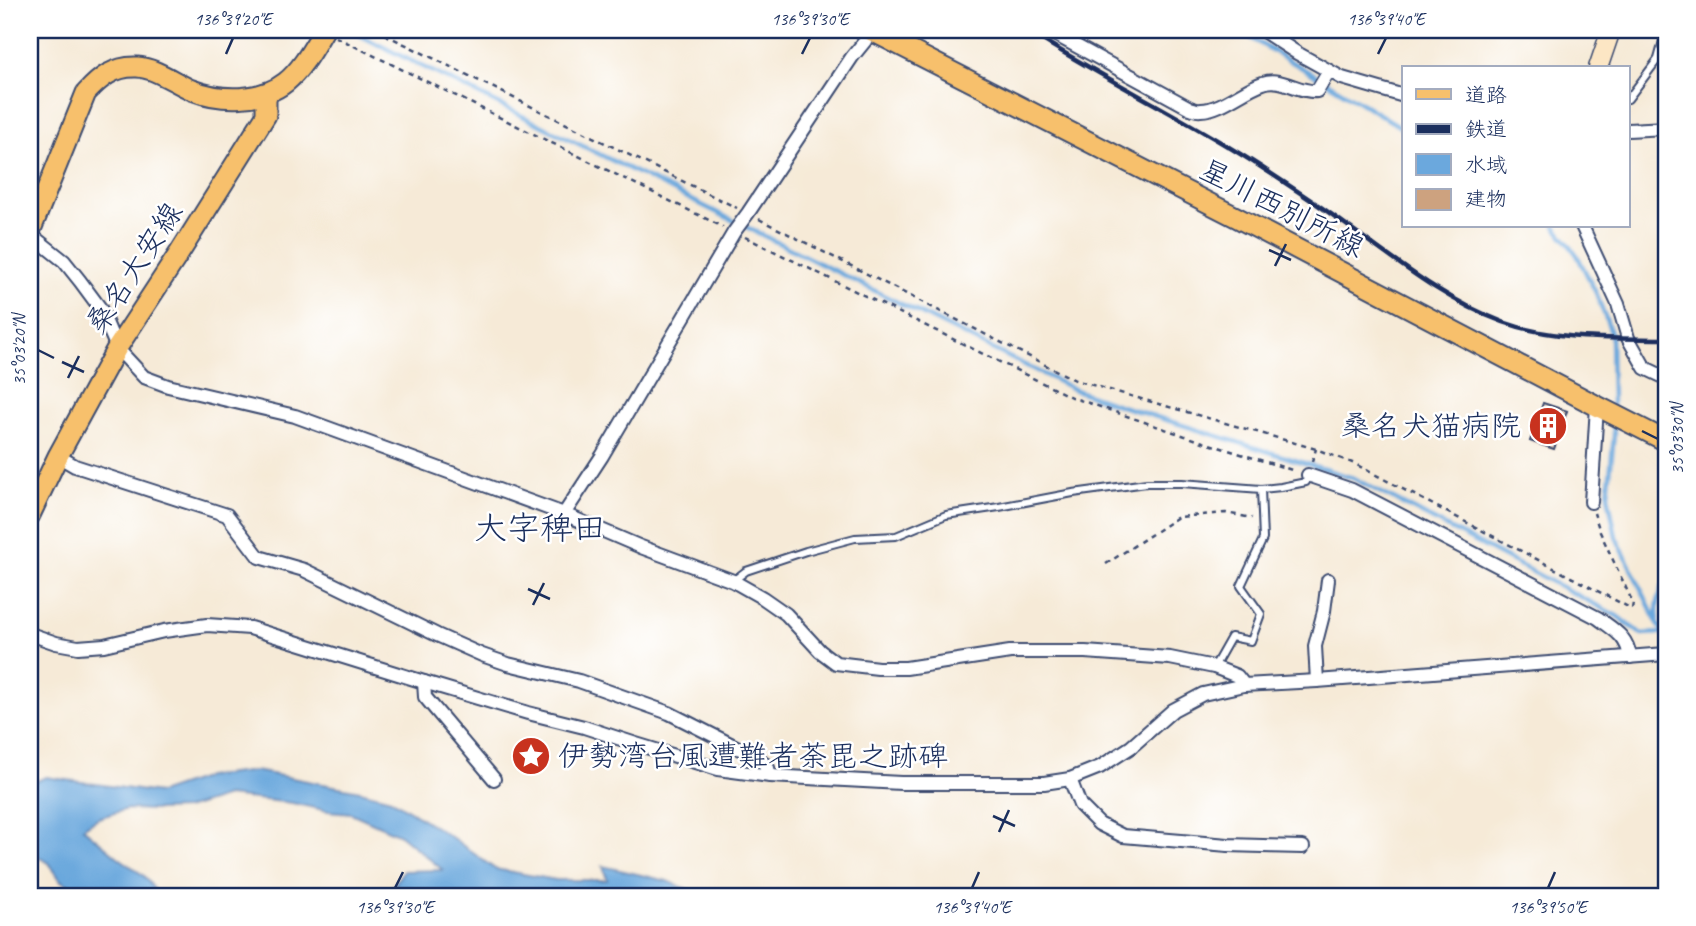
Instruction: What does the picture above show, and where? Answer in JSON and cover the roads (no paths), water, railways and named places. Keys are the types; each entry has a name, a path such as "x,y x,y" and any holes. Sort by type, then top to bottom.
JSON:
{"main road":[{"path":"30,233 86,93 102,76 120,69 137,67 150,70 195,91 223,97 266,93 299,70 324,30"},
{"name":"星川西別所線","path":"870,30 1666,441"},
{"name":"桑名大安線","path":"30,515 58,456 117,348 266,116 266,93"}],"street":[{"path":"564,514 602,456 740,223 870,30"},
{"path":"1047,30 1190,108 1201,111 1264,82 1281,82 1311,92 1317,91 1329,71"},
{"path":"1262,30 1342,78 1402,95"},
{"path":"1599,66 1611,30"},
{"path":"1630,130 1666,128"},
{"path":"1583,228 1618,304 1628,338 1645,368 1666,378"},
{"path":"30,233 64,261 80,281 100,308 117,348 144,377 168,386 295,416 564,514 641,547 733,581 764,597 786,614 820,651 836,663 906,668 1010,652 1085,652 1170,659 1214,667 1237,677 1244,685"},
{"path":"1591,502 1597,406"},
{"path":"58,456 75,466 227,515 259,557 304,570 482,655 579,681 669,713 760,759 771,776"},
{"path":"1308,475 1352,490 1598,618 1622,636 1629,648 1630,657"},
{"path":"1317,681 1315,646 1328,580"},
{"path":"30,634 78,647 104,645 164,631 207,625 250,628 718,769 771,776 901,783 1044,783 1070,779 1100,767 1130,747 1173,710 1203,694 1244,685 1663,654"},
{"path":"424,682 425,697 494,779"},
{"path":"1070,779 1080,805 1099,824 1123,836 1228,845 1303,847"}],"lane":[{"path":"1630,96 1658,59 1666,30"},
{"path":"733,581 746,571 806,551 855,538 896,536 946,514 1147,483 1261,489 1306,482 1308,475"},
{"path":"1214,667 1231,637 1251,641 1261,614 1241,586 1263,538 1261,489"}],"water":[{"path":"255,771 391,799 495,869 556,880 607,880 603,866 667,881 704,896 456,896 394,885 403,871 443,870 400,835 351,813 227,796 186,809 127,809 98,818 83,828 144,876 159,896 89,896 61,881 49,863 30,852 30,784 46,777 159,793 206,777"}],"waterway":[{"path":"349,30 1075,390 1353,478 1617,616 1641,634 1664,633"},
{"path":"1237,30 1402,128"},
{"path":"1557,228 1577,255 1611,332 1612,406"},
{"path":"1613,422 1608,495 1616,537 1659,626 1666,635"},
{"path":"1658,619 1659,599 1666,580"}],"railway":[{"path":"1027,30 1233,149 1314,202 1440,291 1481,313 1543,333 1666,339"}],"place":[{"name":"桑名犬猫病院","path":"1548,426"},
{"name":"伊勢湾台風遭難者荼毘之跡碑","path":"531,756"}],"district":[{"name":"大字稗田","path":"540,527"}]}
